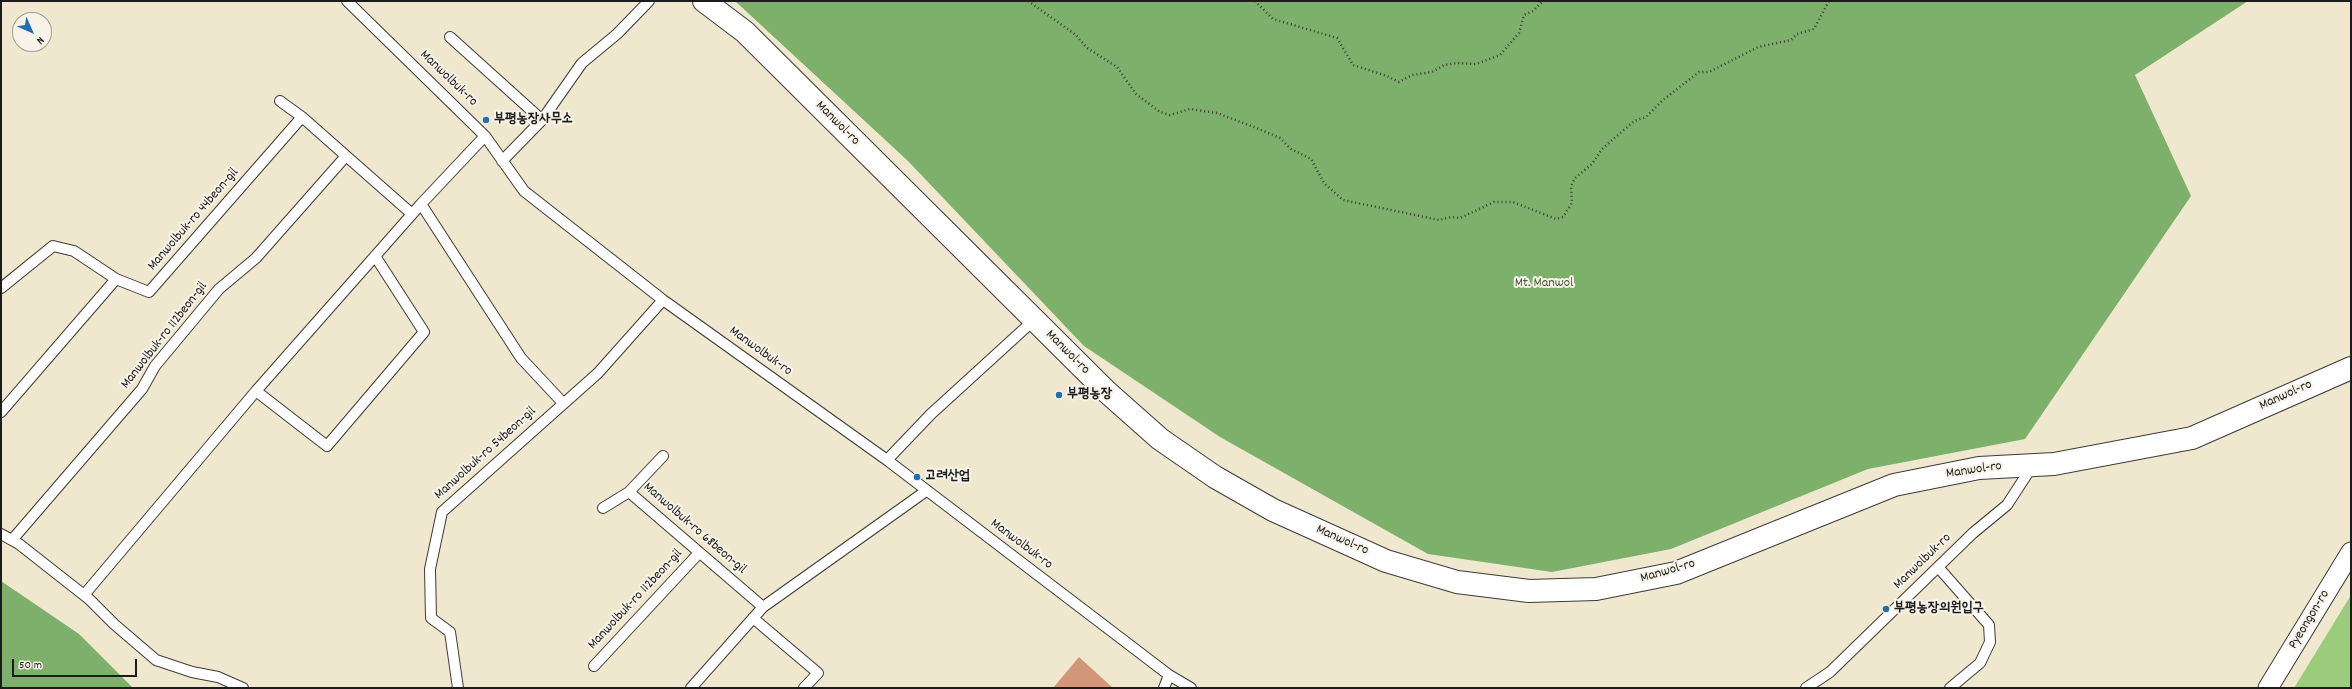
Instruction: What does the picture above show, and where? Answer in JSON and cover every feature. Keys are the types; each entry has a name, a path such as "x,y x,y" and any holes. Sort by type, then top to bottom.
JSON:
{"street":[{"name":"Manwol-ro","path":"704,1 745,32 1107,392 1154,434 1215,477 1273,510 1386,561 1457,582 1529,591 1596,590 1676,573 1894,485 1979,468 2054,464 2192,438 2351,368"},
{"name":"Pyeongon-ro","path":"2268,688 2351,552"}],"lane":[{"name":"Manwolbuk-ro","path":"348,1 485,136 524,190 663,300 887,460 926,492 1169,675 1191,688"},
{"path":"502,161 542,120 582,63 617,34 648,1"},
{"path":"450,38 542,120"},
{"path":"280,101 302,117 412,214"},
{"name":"Manwolbuk-ro 44beon-gil","path":"116,279 149,292 302,117"},
{"path":"84,595 256,391 412,214 485,136"},
{"name":"Manwolbuk-ro 112beon-gil","path":"12,540 142,389 155,366 220,289 256,258 346,156"},
{"path":"421,204 521,358 563,403"},
{"path":"1,288 54,246 74,251 116,279 1,412"},
{"path":"256,391 327,446 424,332 375,256"},
{"name":"Manwolbuk-ro 54beon-gil","path":"458,688 450,632 431,618 430,569 442,512 598,373 663,300"},
{"name":"Manwol-ro","path":"887,460 931,414 1034,320"},
{"path":"629,492 663,456"},
{"name":"Manwolbuk-ro","path":"1806,688 1830,672 1973,533 2007,505 2033,465"},
{"name":"Manwolbuk-ro 68beon-gil","path":"603,508 629,492 763,607"},
{"path":"691,688 763,607 926,492"},
{"path":"1,534 12,540 84,595 156,660 192,672 218,677 243,688"},
{"name":"Manwolbuk-ro 112beon-gil","path":"594,666 699,553"},
{"path":"1938,567 1989,625 1990,642 1980,663 1950,688"},
{"path":"753,618 818,673 804,688"},
{"path":"1164,688 1169,675"}],"path":[{"path":"1028,1 1076,36 1087,48 1117,67 1136,94 1160,112 1170,115 1190,109 1217,113 1254,127 1280,138 1291,148 1311,160 1324,183 1343,200 1439,220 1451,217 1460,218 1494,202 1513,202 1556,219 1563,217 1572,204 1571,186 1575,178 1592,164 1602,149 1634,121 1646,117 1663,100 1700,72 1709,72 1758,47 1791,40 1797,34 1814,29 1829,1"},
{"path":"1255,1 1274,19 1337,38 1353,66 1387,76 1399,82 1412,75 1432,72 1444,65 1457,63 1476,64 1500,55 1519,33 1524,15 1534,11 1543,1"}],"green space":[{"name":"Mt. Manwol","path":"735,1 2248,1 2135,75 2191,196 2025,439 1868,469 1671,549 1552,572 1428,554 1220,437 1084,346 908,161"},
{"path":"1,581 79,634 133,688 1,688"},
{"path":"2351,595 2351,688 2294,688 2302,675"}],"building":[{"path":"1079,657 1113,688 1053,688"}],"place":[{"name":"부평농장사무소","path":"486,120"},
{"name":"부평농장","path":"1059,395"},
{"name":"고려산업","path":"917,477"},
{"name":"부평농장의원입구","path":"1886,609"}]}
